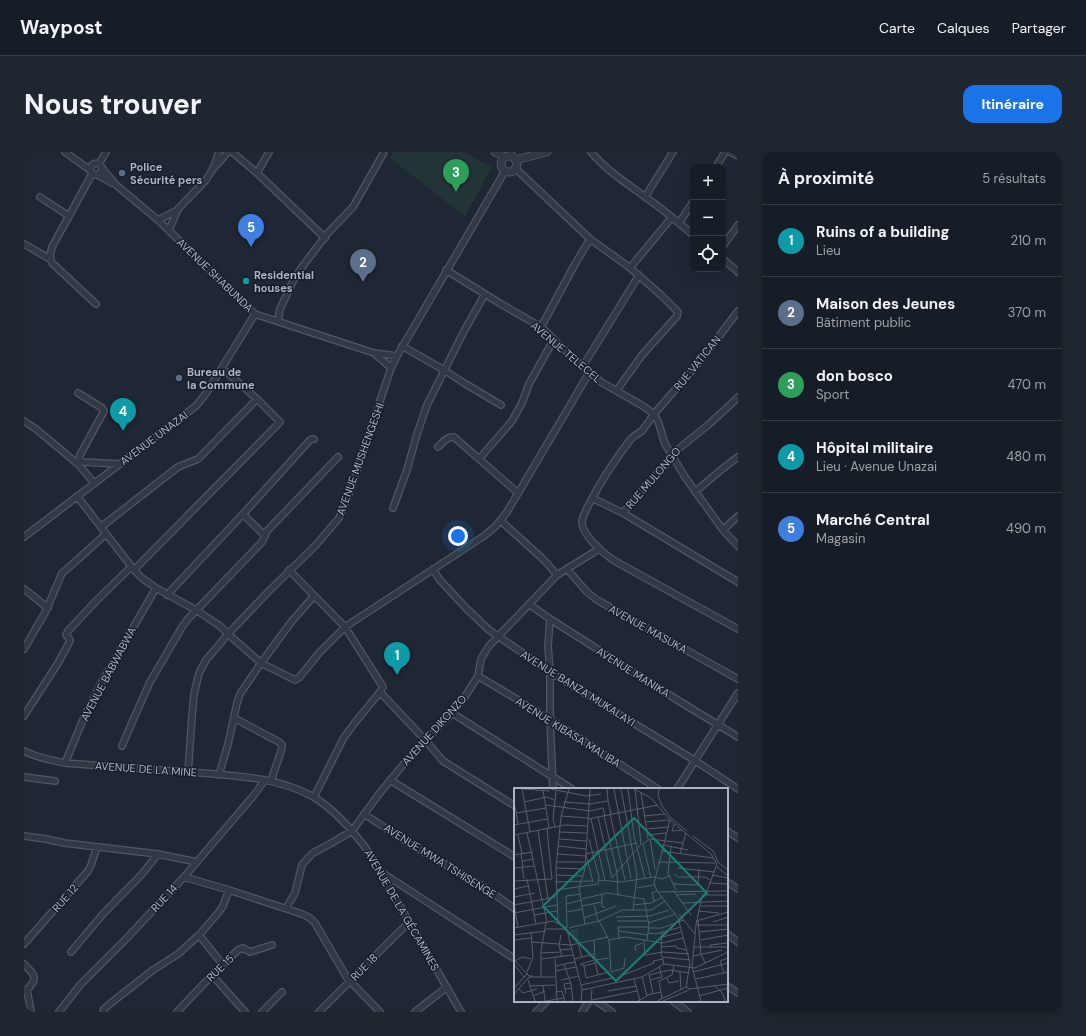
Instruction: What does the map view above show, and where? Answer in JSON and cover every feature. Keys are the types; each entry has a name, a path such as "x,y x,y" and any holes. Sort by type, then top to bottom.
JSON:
{"street":[{"path":"65,152 93,173 116,185"},
{"path":"93,173 90,167 98,165 106,152"},
{"path":"158,220 178,209 206,180 212,170 219,152"},
{"path":"212,170 228,152 257,173 324,238"},
{"path":"257,173 269,152"},
{"path":"278,321 280,309 294,279 324,238 353,207 384,152"},
{"path":"496,152 510,156 517,164 510,172 505,170 501,165 502,159 510,156 547,152"},
{"path":"591,152 610,171 672,217 690,232"},
{"path":"645,197 673,152"},
{"path":"718,164 726,152"},
{"path":"730,152 738,156"},
{"path":"76,159 98,165 116,185"},
{"path":"96,304 52,263 50,254 52,246 93,173 102,171 98,165"},
{"path":"515,168 590,239 630,268 678,312 678,314 642,355 617,390"},
{"name":"AVENUE MUSHENGESHI","path":"188,772 196,684 206,660 228,634 289,570 315,546 339,518 348,497 391,368 402,346 505,170"},
{"name":"AVENUE SHABUNDA","path":"116,185 169,230 255,314 374,353"},
{"path":"40,196 69,216"},
{"path":"679,223 690,206"},
{"path":"169,230 178,209"},
{"path":"630,268 672,217"},
{"path":"726,242 738,225"},
{"path":"541,327 590,239"},
{"path":"24,244 50,258"},
{"path":"726,262 738,272"},
{"name":"AVENUE TELECEL","path":"446,270 541,327 589,373 601,382 617,390 654,414"},
{"path":"583,366 639,276"},
{"path":"393,508 407,470 427,405 485,294"},
{"name":"RUE VATICAN","path":"599,549 591,540 582,525 583,518 592,498 607,472 630,440 640,433 654,414 702,359 738,311"},
{"name":"AVENUE UNAZAI","path":"24,537 196,406 204,397 255,314"},
{"path":"479,459 512,420 522,403 529,384 554,339"},
{"path":"402,346 501,405"},
{"path":"374,353 397,356"},
{"path":"374,353 391,368"},
{"path":"24,716 69,643 70,640 66,635 68,631 97,600 132,568 280,422 222,368"},
{"path":"77,496 132,568 142,578 167,595 196,610 220,626 261,663 292,680 297,680 319,653 346,627 493,529 501,520 518,493 589,373"},
{"path":"78,393 104,410 79,457 80,460 84,462 119,464"},
{"name":"RUE MULONGO","path":"623,513 666,464 671,455 708,425 738,397"},
{"path":"101,527 178,467 198,459 257,399"},
{"path":"654,414 658,421 665,444 671,455 695,492 723,530 738,546"},
{"path":"24,421 36,429 79,465 94,483"},
{"path":"438,447 447,438 454,437 518,493"},
{"path":"167,595 310,440 314,440"},
{"path":"122,746 150,682 182,627 196,610 262,542 266,532 338,456"},
{"path":"695,492 738,457"},
{"path":"592,498 623,513 738,582"},
{"path":"243,514 265,536"},
{"path":"723,530 738,516"},
{"path":"501,520 544,560 557,575"},
{"path":"24,649 48,608 64,571 106,534"},
{"path":"599,549 613,560 738,629"},
{"name":"AVENUE DIKONZO","path":"352,831 409,757 426,741 464,698 478,676 482,656 498,636 557,575 599,549"},
{"name":"AVENUE BANZA MUKALAYI","path":"433,569 443,583 465,607 489,630 550,672 738,788"},
{"name":"AVENUE MASUKA","path":"567,569 587,592 597,600 738,679"},
{"path":"289,570 346,627 382,685 380,692 345,735 314,797"},
{"name":"AVENUE BABWABWA","path":"65,763 85,715 100,685 156,588"},
{"path":"24,589 48,608"},
{"path":"219,775 240,694 292,621 314,596"},
{"name":"AVENUE MANIKA","path":"529,604 550,620 738,737"},
{"path":"550,620 548,646 550,672 552,777 554,788"},
{"name":"AVENUE KIBASA MALIBA","path":"478,676 550,719 656,788"},
{"path":"380,692 448,765 514,805"},
{"path":"678,788 738,693"},
{"path":"452,713 570,788"},
{"name":"RUE 14","path":"59,1012 80,986 128,938 184,877 268,780 282,745 234,718"},
{"name":"AVENUE DE LA MINE","path":"24,751 51,761 65,763 188,772 268,780"},
{"path":"24,777 55,781"},
{"name":"AVENUE DE LA GÉCAMINES","path":"268,780 314,797 332,810 352,831 370,854 461,1012"},
{"path":"390,780 514,857"},
{"name":"AVENUE MWA TSHISENGE","path":"364,814 413,846 481,885 514,908"},
{"path":"286,908 295,893 302,865 306,859 313,852 352,831"},
{"path":"728,832 738,838"},
{"path":"24,836 64,843 158,854 197,862"},
{"name":"RUE 12","path":"24,944 88,872 97,847"},
{"path":"71,952 103,914 142,874 158,854"},
{"path":"380,871 514,958"},
{"path":"184,877 286,908 310,918 315,923 344,973 380,1012"},
{"path":"728,883 738,889"},
{"path":"103,1012 104,1009 111,1003 153,970 178,954 199,934 219,912 229,890"},
{"name":"RUE 18","path":"319,1012 409,922"},
{"path":"199,934 223,965"},
{"path":"728,935 738,942"},
{"name":"RUE 15","path":"177,1012 212,975 241,949 243,948 250,952 272,945"},
{"path":"24,964 35,978 34,982 26,991 31,1012"},
{"path":"212,975 245,1012"},
{"path":"415,1012 447,987"},
{"path":"728,987 738,993"},
{"path":"262,1012 282,992"},
{"path":"536,1012 546,1002"},
{"path":"582,1012 588,1002"},
{"path":"597,1002 612,1012"},
{"path":"674,1002 688,1012"}],"shaded area":[{"path":"394,152 463,152 492,167 465,216 390,158"}],"place":[{"name":"Police Sécurité pers","path":"122,173"},
{"name":"don bosco","path":"456,192"},
{"name":"Marché Central","path":"251,247"},
{"name":"Residential houses","path":"246,281"},
{"name":"Maison des Jeunes","path":"363,282"},
{"name":"Bureau de la Commune","path":"179,378"},
{"name":"Hôpital militaire","path":"123,431"},
{"name":"Ruins of a building","path":"397,675"}]}
